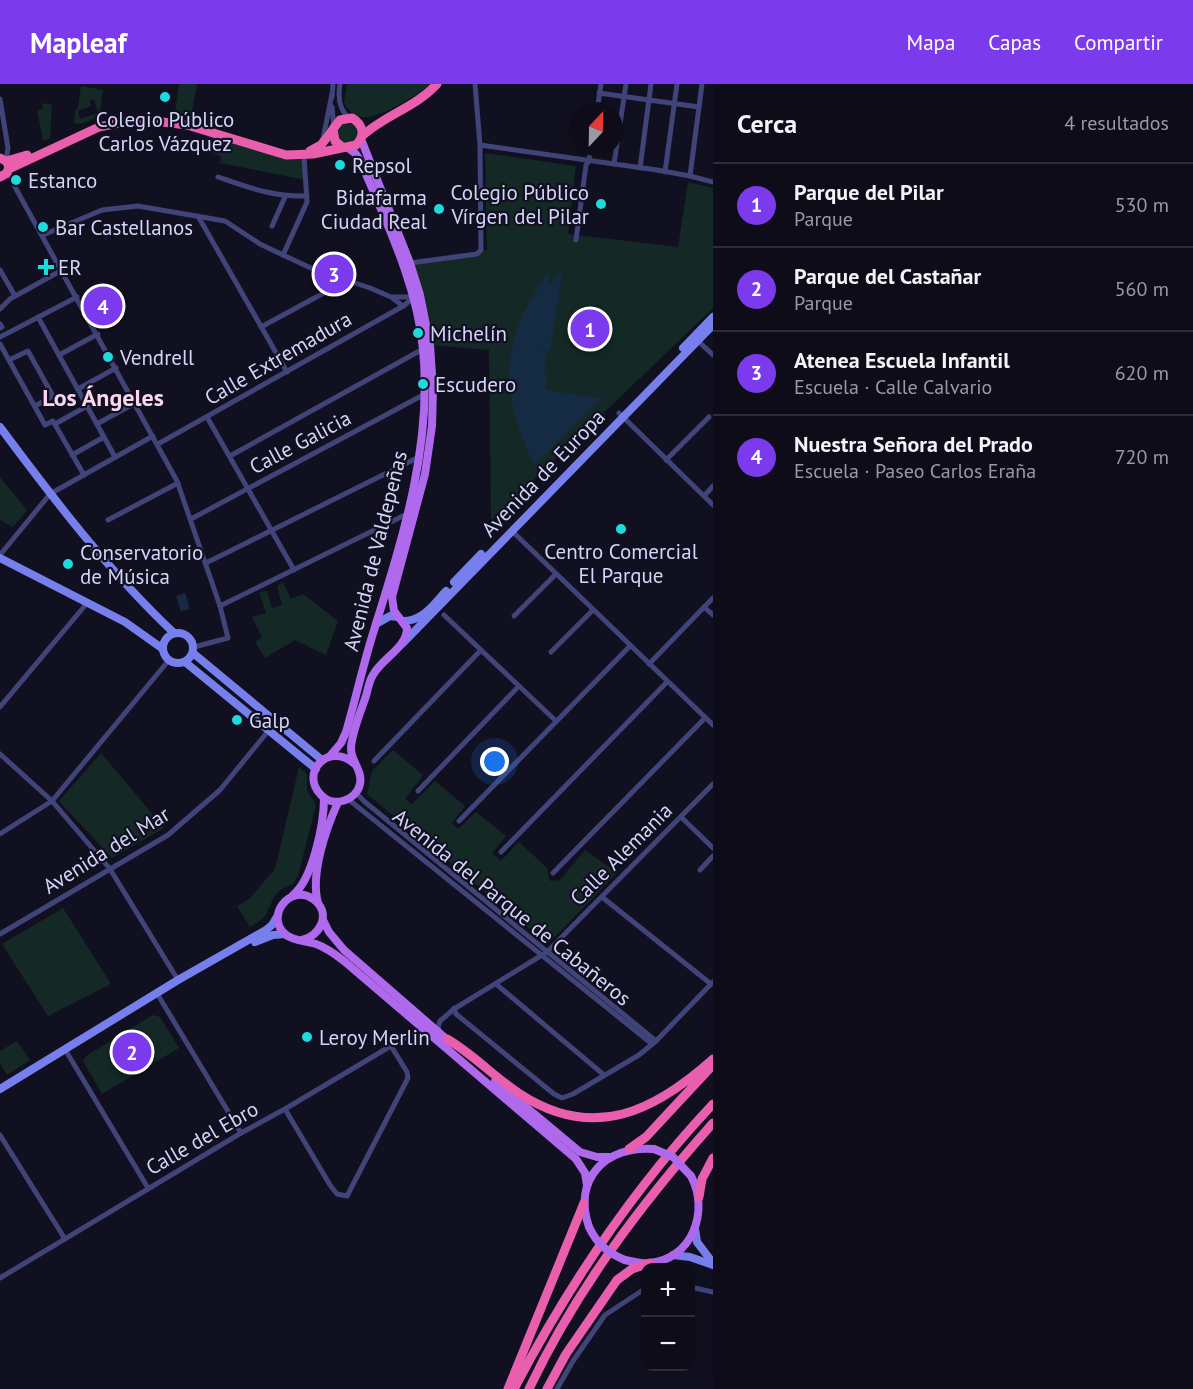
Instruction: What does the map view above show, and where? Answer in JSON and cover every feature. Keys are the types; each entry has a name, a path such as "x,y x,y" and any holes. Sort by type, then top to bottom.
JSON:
{"highway":[{"path":"4,167 97,123 123,116 172,117 287,152 310,151 321,145 340,120 370,122 412,99 431,84"},
{"path":"4,167 99,128 140,120 187,125 276,153 304,156 356,145 372,128 416,102 437,84"},
{"path":"353,120 362,128 362,137"},
{"path":"333,129 335,141 345,147"},
{"path":"443,1036 521,1095 549,1109 583,1117 613,1116 634,1112 660,1100 713,1059"},
{"path":"629,1149 646,1137 713,1065"},
{"path":"514,1389 579,1274 632,1200 713,1104"},
{"path":"529,1389 547,1352 590,1280 642,1206 713,1123"},
{"path":"699,1197 702,1179 713,1158"},
{"path":"508,1389 584,1203"},
{"path":"546,1389 617,1280 632,1269 641,1266"}],"main road":[{"name":"Avenida de Valdepeñas","path":"356,765 351,750 370,682 378,668 407,636 407,628 392,604 392,597 425,474 432,426 433,389 430,345 410,263 362,137"},
{"name":"Avenida de Valdepeñas","path":"326,758 341,743 346,732 395,564 420,456 425,394 417,296 360,160 345,147"},
{"name":"Avenida de Europa","path":"696,339 713,317"},
{"name":"Avenida de Europa","path":"376,624 390,616 416,620 421,617 696,339 713,325"},
{"name":"Avenida de Europa","path":"399,646 409,639 621,415"},
{"path":"0,427 50,494 149,609 174,633"},
{"path":"0,556 125,621 163,649 169,660 185,662 193,650"},
{"path":"163,649 166,639 174,633 181,633 189,637 193,650 326,758"},
{"path":"185,662 316,769"},
{"path":"341,755 356,765 360,774 360,783 356,793 348,800 338,802 319,794 314,782 316,769 326,758 341,755"},
{"path":"1,1087 272,925 282,904 302,887 308,875 322,822 324,798"},
{"path":"338,802 331,818 315,880 318,903 329,932 344,950 580,1152 597,1157 609,1157 629,1149 654,1149 678,1161 691,1176 699,1197 699,1216 685,1245 672,1256"},
{"path":"291,896 306,896 318,903"},
{"path":"278,915 280,929 296,940 308,939 318,931 323,919"},
{"path":"1,1087 66,1051 158,995 261,939 285,934"},
{"path":"302,940 333,952 576,1159 585,1173 587,1185"},
{"path":"609,1157 594,1172 587,1185 584,1203 589,1227 596,1240 605,1249 625,1260 650,1263 672,1256 690,1257 713,1264"},
{"path":"695,1228 697,1242 713,1264"}],"street":[{"path":"321,145 333,84"},
{"path":"340,84 339,96 342,109 353,120"},
{"path":"410,263 477,254 481,250 480,146 475,84"},
{"path":"598,102 601,84"},
{"path":"614,164 626,84"},
{"path":"640,168 651,84"},
{"path":"665,172 677,84"},
{"path":"690,176 702,84"},
{"path":"600,93 699,107"},
{"path":"332,94 333,129"},
{"path":"0,99 8,148 4,167 158,444 178,483 191,519 220,606 228,638 193,650"},
{"path":"480,146 640,168 713,182"},
{"path":"283,255 307,202 304,156"},
{"path":"576,240 586,165 590,156"},
{"path":"218,177 285,197 307,196"},
{"path":"272,226 285,197"},
{"path":"43,235 102,210 138,206 225,221 260,244 283,255 313,269 370,288 391,297 403,306"},
{"path":"198,216 286,372"},
{"path":"0,270 15,296"},
{"path":"0,309 15,296 62,270"},
{"path":"261,327 346,281"},
{"path":"391,297 417,296"},
{"name":"Calle Extremadura","path":"158,444 417,296"},
{"path":"0,337 76,297"},
{"path":"38,317 115,457"},
{"path":"59,355 98,334"},
{"path":"696,339 713,356"},
{"path":"0,344 45,425 53,421 84,475"},
{"path":"230,456 423,349"},
{"path":"9,360 27,351 53,396 35,406"},
{"path":"78,389 116,368"},
{"name":"Calle Galicia","path":"191,519 425,394"},
{"path":"97,424 135,403"},
{"path":"55,424 87,406"},
{"path":"621,415 713,506"},
{"path":"207,417 294,570"},
{"path":"666,460 709,417"},
{"path":"0,556 50,494 153,436"},
{"path":"72,455 104,437"},
{"path":"206,563 420,456"},
{"path":"108,520 178,483"},
{"path":"704,496 713,486"},
{"path":"220,606 407,514"},
{"path":"512,531 713,726"},
{"path":"514,616 556,574"},
{"path":"649,664 713,598"},
{"path":"0,707 88,602"},
{"path":"704,607 713,615"},
{"path":"551,652 593,610"},
{"path":"444,615 556,721"},
{"path":"459,821 630,646"},
{"path":"374,761 481,650"},
{"path":"0,834 52,801 169,660"},
{"path":"501,852 667,682"},
{"path":"418,791 519,686"},
{"path":"553,873 705,718"},
{"name":"Avenida del Mar","path":"0,934 168,835 220,790 269,730"},
{"path":"0,754 52,801 110,869 178,980"},
{"name":"Calle Alemania","path":"454,1009 545,953 713,784"},
{"name":"Avenida del Parque de Cabañeros","path":"356,793 654,1043"},
{"name":"Avenida del Parque de Cabañeros","path":"348,800 545,953"},
{"path":"681,817 713,848"},
{"path":"700,870 713,856"},
{"path":"443,1036 438,1027 440,1021 454,1009 456,1014 554,1094 562,1098 573,1094 639,1055 654,1043 712,983 602,897"},
{"path":"496,984 604,1075"},
{"path":"158,995 241,1132"},
{"name":"Calle del Ebro","path":"0,1278 241,1132 285,1109 422,1028"},
{"path":"285,1109 330,1185 337,1194 347,1196 408,1078 407,1072 391,1046"},
{"path":"66,1051 148,1188"},
{"path":"0,1135 65,1239"},
{"path":"695,1288 713,1292"},
{"path":"557,1389 573,1361 605,1315 641,1291"}],"green space":[{"path":"179,84 197,84 191,116 175,112"},
{"path":"347,84 431,84 388,110 370,117 362,117 352,112 344,103"},
{"path":"81,86 103,90 99,117 80,124 74,123 75,110 78,108","holes":["94,99 98,113 80,119 78,111 91,106 89,101"]},
{"path":"43,103 52,105 50,138 43,141 37,110 42,110"},
{"path":"347,123 354,126 357,133 354,140 347,143 340,140 337,133 340,126"},
{"path":"209,132 305,161 306,180 220,163 221,156 202,149"},
{"path":"485,153 576,166 568,234 678,247 688,182 713,188 713,308 491,521 489,350 430,345 410,263 487,250"},
{"path":"0,477 27,510 13,527 0,520"},
{"path":"283,582 291,599 303,594 338,621 326,655 295,640 265,658 255,642 262,637 252,617 266,613 259,592 267,591 272,608 282,605 277,586"},
{"path":"393,750 423,775 405,799 412,804 435,781 465,806 452,823 458,829 476,812 506,836 492,853 501,861 519,842 547,868 550,881 560,880 585,850 617,873 548,944 367,794 372,771"},
{"path":"101,753 164,828 112,858 59,801"},
{"path":"299,767 307,774 307,790 316,805 298,876 293,884 275,895 264,918 250,927 237,906 249,899 275,869"},
{"path":"63,908 111,984 48,1016 2,944"},
{"path":"153,1015 160,1017 179,1048 102,1094 83,1061 86,1056"},
{"path":"17,1041 30,1060 7,1075 0,1063 0,1051"}],"water":[{"path":"563,268 550,351 543,350 547,356 544,375 548,375 545,390 601,398 534,465 515,413 510,389 513,344 520,321 548,273 550,285"},
{"path":"185,593 190,609 181,611 176,596"}],"place":[{"name":"Colegio Público Carlos Vázquez","path":"165,97"},
{"name":"Repsol","path":"340,165"},
{"name":"Estanco","path":"16,180"},
{"name":"Colegio Público Vírgen del Pilar","path":"601,204"},
{"name":"Bidafarma Ciudad Real","path":"439,209"},
{"name":"Bar Castellanos","path":"43,227"},
{"name":"ER","path":"46,267"},
{"name":"Atenea Escuela Infantil","path":"334,274"},
{"name":"Nuestra Señora del Prado","path":"103,306"},
{"name":"Parque del Pilar","path":"590,329"},
{"name":"Michelín","path":"418,333"},
{"name":"Vendrell","path":"108,357"},
{"name":"Escudero","path":"423,384"},
{"name":"Centro Comercial El Parque","path":"621,529"},
{"name":"Conservatorio de Música","path":"68,564"},
{"name":"Galp","path":"237,720"},
{"name":"Leroy Merlin","path":"307,1037"},
{"name":"Parque del Castañar","path":"132,1052"}],"district":[{"name":"Los Ángeles","path":"103,397"}]}
